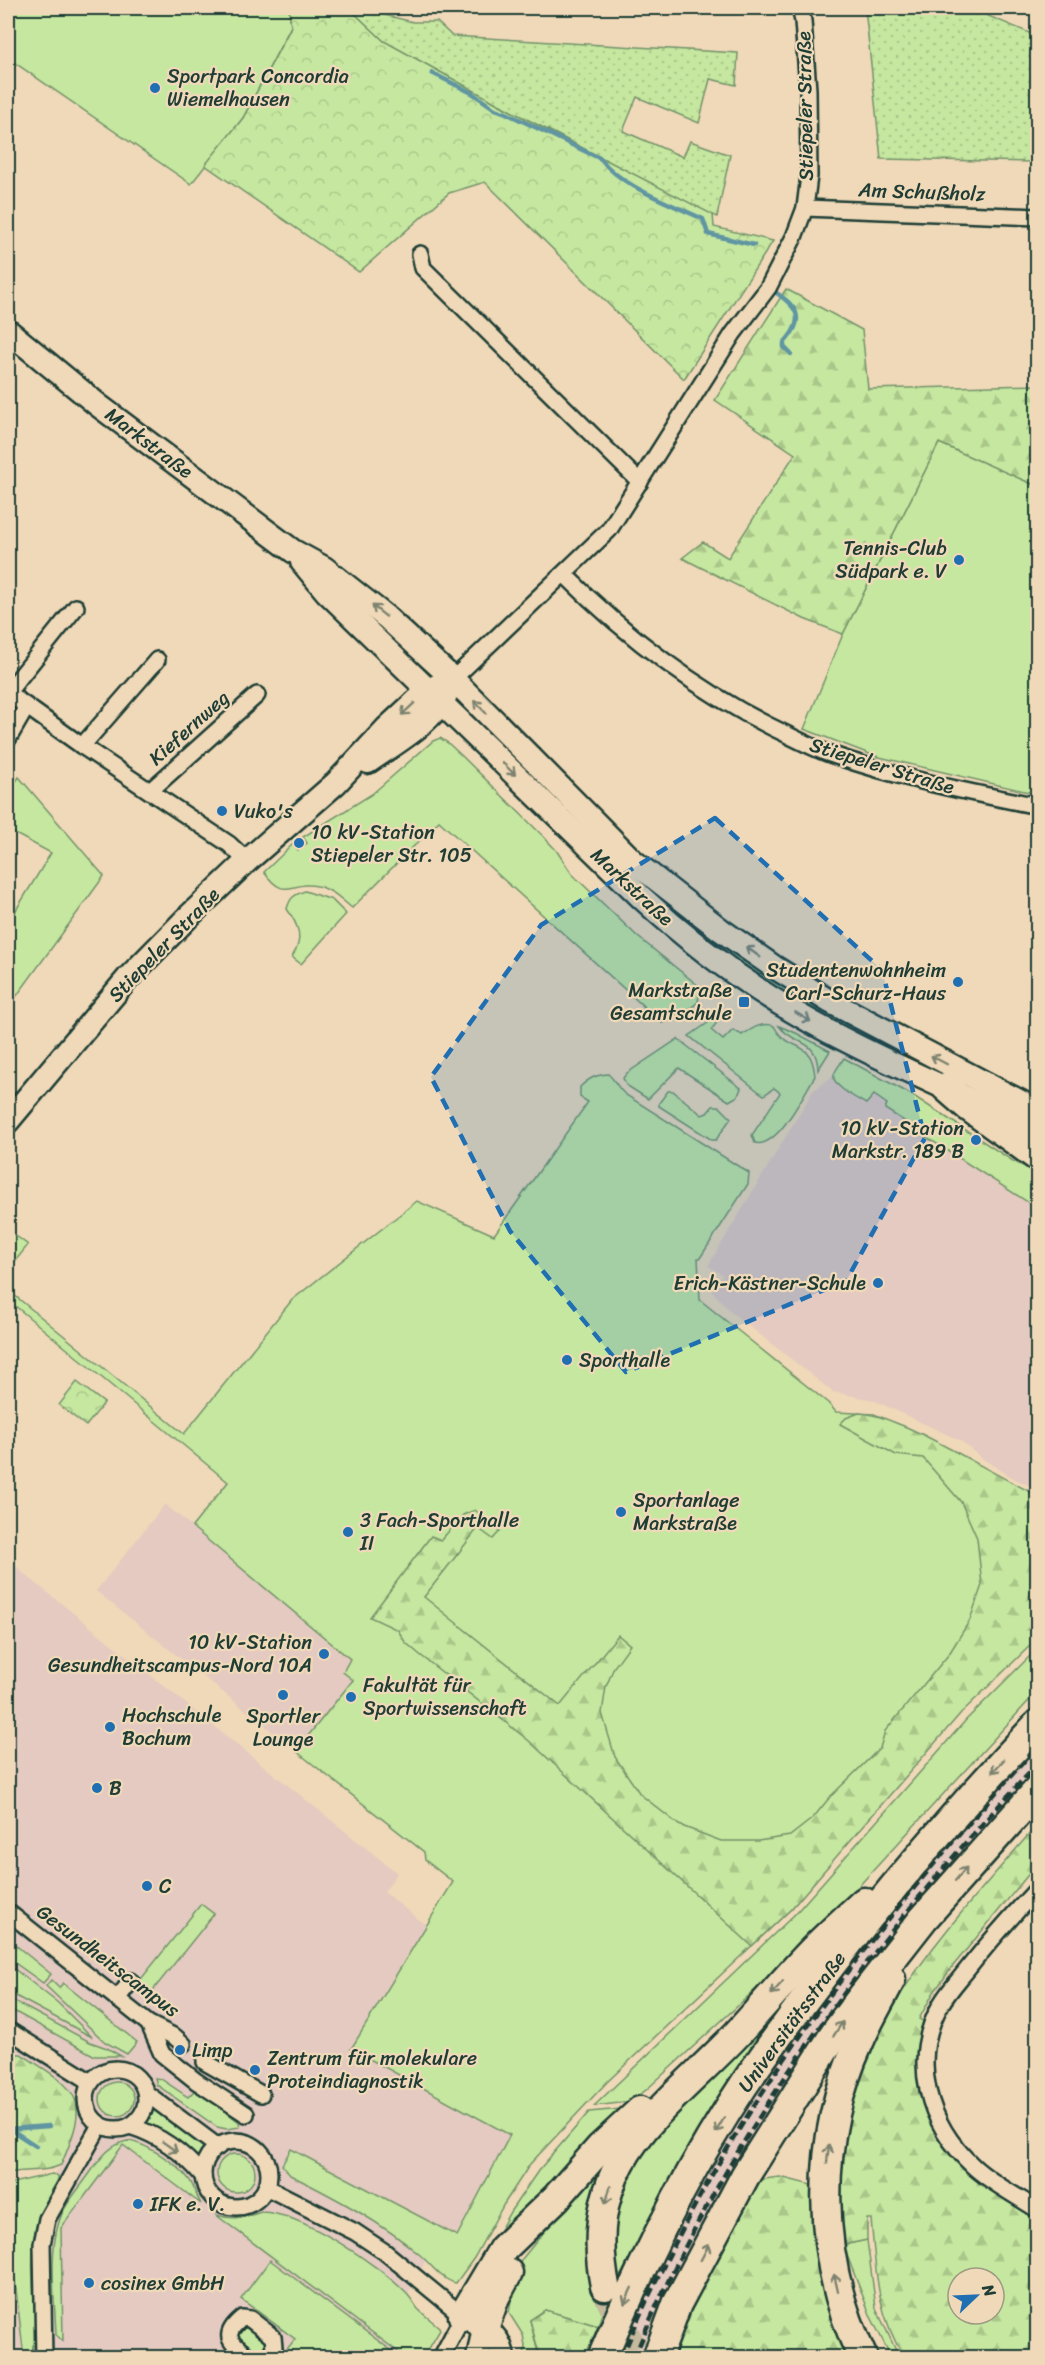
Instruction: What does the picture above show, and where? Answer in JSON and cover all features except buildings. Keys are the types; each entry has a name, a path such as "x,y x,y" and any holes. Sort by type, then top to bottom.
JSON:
{"highway":[{"path":"946,1087 969,1107 1038,1157"},
{"name":"Universitätsstraße","path":"602,2358 652,2246 732,2105 763,2058 870,1915 936,1836 1038,1724"},
{"name":"Universitätsstraße","path":"657,2358 677,2304 745,2176 840,2025 923,1918 1038,1790"},
{"path":"605,2286 601,2247 608,2192 632,2142 653,2116 737,2033 817,1945 936,1836"},
{"path":"862,2351 835,2279 825,2212 830,2136 838,2100 859,2040 923,1918"},
{"path":"473,2322 504,2249 556,2198 601,2147 637,2114 681,2088"}],"main road":[{"name":"Markstraße","path":"8,331 98,405 293,551 324,568 378,610 453,679 633,861 721,930 774,967 829,1001 1038,1111"},
{"name":"Markstraße","path":"293,551 326,591 648,904 728,970 784,1006 847,1041 1038,1132"},
{"name":"Stiepeler Straße","path":"8,1121 128,978 247,861 336,783 387,728 435,697 453,679"},
{"path":"473,2322 478,2358"},
{"path":"473,2322 492,2333 498,2340 503,2358"}],"street":[{"name":"Stiepeler Straße","path":"453,679 609,530 733,334 768,288 794,237 805,208 809,176 807,79 800,8"},
{"name":"Am Schußholz","path":"805,208 1038,217"},
{"path":"420,254 423,268 640,482"},
{"name":"Stiepeler Straße","path":"564,574 658,657 705,691 766,725 828,753 920,782 1038,806"},
{"name":"Kiefernweg","path":"76,607 8,693 26,708 229,844 247,861"},
{"path":"82,746 157,660"},
{"name":"Kiefernweg","path":"150,791 257,695"},
{"path":"8,739 26,708"},
{"path":"1038,1887 981,1952 941,2003 929,2037 925,2064 931,2103 940,2127 955,2148 975,2168 1038,2210"},
{"name":"Gesundheitscampus","path":"8,1912 149,2024 175,2037 183,2044"},
{"path":"117,1999 131,1981"},
{"path":"149,2024 162,2054 194,2083 246,2114"},
{"path":"8,2030 91,2082"},
{"path":"194,2083 207,2063 261,2094"},
{"path":"203,2176 210,2155 218,2147 238,2141 258,2150 268,2167 266,2187 252,2203 230,2206 220,2203 212,2196 203,2176 191,2161 149,2132 130,2126 112,2129 100,2125 86,2107 87,2090 91,2082 107,2070 127,2071 142,2084 146,2093 218,2147"},
{"path":"130,2126 143,2112 146,2093"},
{"path":"44,2358 42,2244 46,2219 100,2125"},
{"path":"266,2187 355,2232 385,2252 473,2322 441,2358"},
{"path":"250,2358 231,2343 229,2338 230,2332 242,2318 250,2319 273,2337 274,2348 267,2358"}],"highlighted area":[{"path":"715,818 882,970 925,1138 846,1281 626,1372 510,1231 431,1077 541,925"}],"shaded area":[{"name":"Erich-Kästner-Schule","path":"833,1076 834,1082 867,1104 873,1094 888,1104 885,1108 924,1133 923,1135 1037,1208 1037,1489 1015,1479 981,1458 961,1441 873,1400 833,1392 731,1312 712,1291 723,1275 708,1266 813,1091"},
{"name":"Fakultät für Sportwissenschaft","path":"165,1504 339,1651 405,1642 425,1860 424,1852 96,1591"},
{"path":"8,1558 22,1572 397,1873 384,1892 427,1926 351,2049 510,2135 456,2236 442,2229 408,2295 415,2306 440,2330 424,2357 8,2357 8,2189 47,2184 61,2165 70,2144 71,2090 27,2058 8,2049"},
{"path":"1037,1738 1037,1773 1001,1813 739,2160 712,2206 666,2296 641,2357 615,2358 653,2273 708,2170 743,2110 779,2056 876,1924"}],"green space":[{"name":"Sportpark Concordia Wiemelhausen","path":"8,8 289,8 291,26 243,118 191,184 8,58"},
{"path":"289,8 349,8 384,41 513,112 713,214 714,227 773,241 684,379 485,182 449,193 359,272 205,165 243,118 291,27"},
{"path":"349,8 379,8 380,14 413,22 437,22 452,36 738,53 736,85 710,79 699,123 637,97 623,131 683,157 690,141 730,155 717,217 513,112 384,41"},
{"path":"865,8 969,8 1037,36 1037,162 881,159"},
{"path":"786,289 862,330 868,389 1037,385 1037,486 939,443 843,634 804,619 682,558 703,542 728,558 795,454 715,400"},
{"name":"Tennis-Club Südpark e. V","path":"939,443 1037,486 1037,794 875,756 804,729 843,634"},
{"path":"481,722 654,885 1037,1119 819,1018 679,922 476,726"},
{"path":"440,738 462,756 543,836 556,850 572,874 638,937 700,987 698,1002 687,1011 662,1023 439,821 352,908 334,893 321,887 303,885 290,888 278,887 264,872 293,844 298,850 307,843 303,837 372,794 433,741"},
{"path":"19,777 104,876 8,1008 8,923 51,853 8,830 8,793"},
{"path":"305,891 332,900 346,914 301,964 292,957 299,938 295,921 287,909 293,897"},
{"path":"715,1018 719,1020 711,1030 723,1040 733,1030 742,1035 761,1025 774,1026 786,1040 804,1050 813,1063 815,1076 790,1118 773,1137 764,1143 755,1143 752,1135 780,1093 774,1088 764,1095 689,1036"},
{"path":"779,1026 830,1051 818,1070 814,1052 785,1033"},
{"path":"678,1039 741,1088 738,1096 729,1101 679,1068 648,1099 626,1085 623,1078 627,1073"},
{"path":"844,1058 912,1095 1013,1161 1037,1173 1037,1208 885,1109 887,1104 874,1095 866,1104 846,1092 834,1079"},
{"name":"Sportanlage Markstraße","path":"608,1074 626,1095 749,1173 748,1184 698,1258 700,1300 828,1403 836,1412 874,1414 923,1435 1008,1483 1037,1618 791,1909 607,2082 530,2164 504,2204 474,2258 456,2283 441,2275 420,2255 374,2221 290,2175 282,2165 291,2149 457,2236 510,2135 351,2049 453,1882 425,1860 424,1852 296,1751 353,1680 343,1672 350,1659 192,1527 228,1482 8,1300 8,1290 184,1434 292,1300 417,1201 494,1235 588,1102 580,1097 580,1087 586,1081"},
{"path":"668,1091 673,1091 702,1115 713,1106 719,1106 731,1118 716,1140 712,1140 659,1106"},
{"path":"8,1230 28,1245 8,1270"},
{"path":"77,1382 104,1403 86,1426 59,1405"},
{"path":"859,1413 904,1426 1037,1495 1037,1639 960,1714 791,1909 752,1946 528,1740 419,1654 405,1642 398,1630 370,1617 431,1536 441,1540 463,1515 475,1510 500,1531 493,1539 478,1528 424,1597 560,1706 618,1635 630,1645 614,1667 606,1687 602,1713 615,1757 640,1794 679,1825 721,1841 758,1841 790,1836 813,1818 830,1797 880,1748 885,1731 949,1654 970,1620 982,1585 977,1538 961,1502 923,1458 896,1455 840,1424 846,1418"},
{"path":"1037,1649 1037,1692 834,1913 779,1968 645,2091 628,2102 594,2106 795,1914 966,1720"},
{"path":"1037,1825 1037,1864 953,1966 934,1992 919,2019 927,2023 922,2084 973,2174 1037,2218 1037,2357 904,2357 888,2324 883,2307 876,2273 871,2219 867,2219 867,2240 843,2245 838,2199 838,2172 846,2119 861,2071 882,2026 908,1983 969,1903"},
{"path":"201,1904 214,1914 150,1994 137,1984"},
{"path":"8,1939 51,1974 43,1983 8,1958"},
{"path":"8,1964 58,2003 92,2037 8,1992"},
{"path":"51,1980 59,1988 63,1983 137,2042 127,2054 105,2042 46,1986"},
{"path":"796,1984 700,2134 613,2290 608,2221 621,2172"},
{"path":"8,1998 121,2056 95,2056 8,2008"},
{"path":"8,2049 21,2054 56,2077 67,2087 74,2098 77,2110 76,2124 61,2165 48,2169 8,2173"},
{"path":"155,2078 161,2079 188,2097 196,2089 239,2122 240,2127 227,2129 217,2127 157,2085"},
{"path":"117,2082 129,2087 134,2099 129,2111 117,2116 105,2111 100,2099 105,2087"},
{"path":"154,2106 208,2145 199,2160 146,2122"},
{"path":"622,2109 591,2144 565,2165 504,2239 486,2255 510,2212 538,2171 589,2112"},
{"path":"127,2141 151,2149 177,2166 190,2181 201,2204 123,2145 61,2228 63,2341 56,2335 53,2267 56,2232 68,2203 101,2158 110,2149"},
{"path":"236,2154 250,2159 255,2173 250,2187 236,2192 222,2187 217,2173 222,2159"},
{"path":"604,2158 592,2276 597,2302 602,2313 598,2326 545,2310 530,2320 539,2357 524,2357 523,2335 509,2313 511,2300 504,2295 522,2259"},
{"path":"52,2174 58,2176 58,2180 39,2218 33,2245 36,2345 33,2345 32,2357 24,2357 8,2222 8,2184"},
{"path":"780,2177 815,2186 856,2357 673,2358 681,2338 677,2336 724,2239 757,2180"},
{"path":"261,2212 278,2214 317,2230 359,2255 394,2282 418,2309 439,2327 440,2330 424,2357 405,2357 216,2215 238,2218"},
{"path":"867,2240 876,2308 899,2357 891,2357 871,2317 843,2245"},
{"path":"270,2260 400,2357 281,2357 295,2339 241,2299"},
{"path":"545,2310 598,2326 585,2357 540,2357 530,2320"},
{"path":"249,2328 267,2342 263,2350 254,2352 235,2337 239,2329"}],"waterway":[{"path":"432,73 472,93 495,109 601,159 610,169 634,186 703,219 708,234 754,245"},
{"path":"771,289 787,301 796,313 796,326 784,343 784,347 791,354"},
{"path":"8,2129 49,2126"},
{"path":"10,2129 36,2146"}],"tunnel":[{"path":"605,2286 623,2330 640,2358"}],"railway":[{"path":"622,2358 644,2306 686,2222 723,2156 803,2032 892,1915 1038,1746"},
{"path":"634,2358 670,2277 712,2197 758,2119 809,2043 862,1969 919,1897 1038,1764"}],"place":[{"name":"Sportpark Concordia Wiemelhausen","path":"155,88"},
{"name":"Tennis-Club Südpark e. V","path":"959,560"},
{"name":"Vuko's","path":"222,811"},
{"name":"10 kV-Station Stiepeler Str. 105","path":"299,843"},
{"name":"Studentenwohnheim Carl-Schurz-Haus","path":"958,982"},
{"name":"Markstraße Gesamtschule","path":"744,1002"},
{"name":"10 kV-Station Markstr. 189 B","path":"976,1140"},
{"name":"Erich-Kästner-Schule","path":"878,1283"},
{"name":"Sporthalle","path":"567,1360"},
{"name":"Sportanlage Markstraße","path":"621,1512"},
{"name":"3 Fach-Sporthalle II","path":"348,1532"},
{"name":"10 kV-Station Gesundheitscampus-Nord 10A","path":"324,1654"},
{"name":"Sportler Lounge","path":"283,1695"},
{"name":"Fakultät für Sportwissenschaft","path":"351,1697"},
{"name":"Hochschule Bochum","path":"110,1727"},
{"name":"B","path":"97,1788"},
{"name":"C","path":"147,1886"},
{"name":"Limp","path":"180,2050"},
{"name":"Zentrum für molekulare Proteindiagnostik","path":"255,2070"},
{"name":"IFK e. V.","path":"138,2204"},
{"name":"cosinex GmbH","path":"89,2283"}]}
